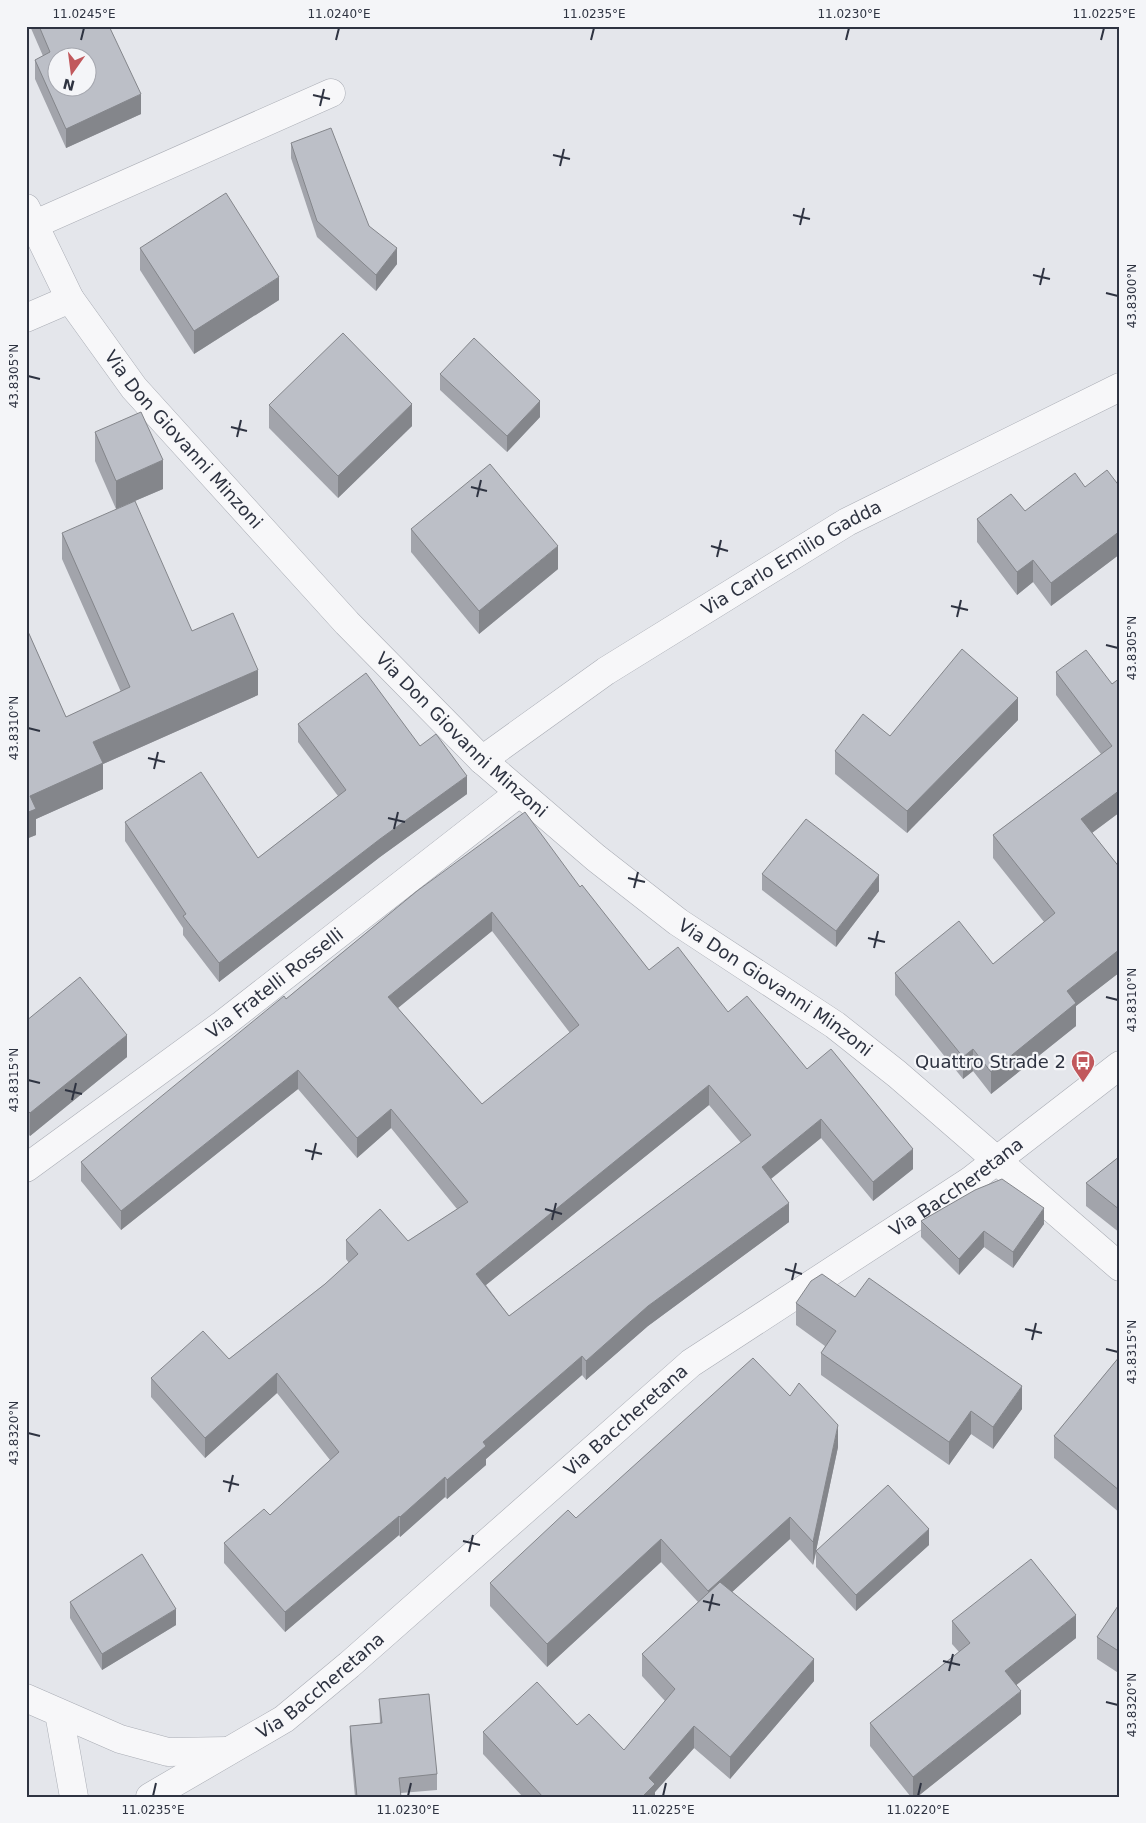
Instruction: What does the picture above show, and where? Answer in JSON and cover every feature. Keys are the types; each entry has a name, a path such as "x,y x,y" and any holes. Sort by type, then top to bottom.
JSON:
{"street":[{"path":"30,216 332,93"},
{"name":"Via Don Giovanni Minzoni","path":"30,216 70,299 134,388 346,623 482,760 596,858 678,922 835,1025 898,1074 1120,1267"},
{"path":"26,318 70,299"},
{"name":"Via Carlo Emilio Gadda","path":"482,760 606,671 847,522 1120,387"},
{"name":"Via Fratelli Rosselli","path":"26,1168 223,1024 519,793"},
{"name":"Via Baccheretana","path":"150,1797 284,1719 335,1677 691,1363 997,1162 1120,1064"},
{"path":"26,1698 120,1739 168,1752 230,1751"},
{"path":"58,1713 74,1797"}],"building":[{"path":"39,26 109,26 141,94 66,129 52,98 98,98 98,48 48,48"},
{"path":"48,53 48,89 35,60"},
{"path":"331,128 369,226 397,248 376,275 317,221 291,143"},
{"path":"226,193 279,277 194,331 140,248"},
{"path":"343,333 412,404 338,476 269,405"},
{"path":"474,338 540,401 507,436 440,374"},
{"path":"141,412 163,460 116,481 95,432"},
{"path":"490,464 558,546 479,611 411,529"},
{"path":"1107,470 1120,487 1120,531 1051,583 1033,560 1017,572 977,519 1011,494 1025,511 1075,473 1085,487"},
{"path":"135,501 192,631 233,613 258,670 93,742 103,763 30,796 36,809 26,813 26,627 66,717 130,687 62,533"},
{"path":"962,649 1018,698 907,811 835,751 863,714 890,736"},
{"path":"1086,650 1112,684 1120,678 1120,790 1081,819 1120,868 1120,949 1067,991 1076,1003 991,1072 973,1049 963,1057 895,973 959,921 993,964 1055,913 993,835 1112,746 1056,672"},
{"path":"366,673 420,746 436,734 467,776 380,839 219,963 183,916 186,914 125,822 201,772 258,858 346,790 298,724"},
{"path":"525,812 580,887 582,885 649,970 678,947 728,1012 747,996 807,1069 831,1049 913,1149 873,1182 821,1119 762,1167 789,1203 648,1306 586,1361 582,1356 483,1442 486,1446 447,1480 445,1477 400,1517 285,1612 224,1543 264,1509 270,1515 339,1452 277,1373 205,1438 151,1378 203,1331 229,1359 325,1284 358,1254 346,1240 380,1209 408,1241 468,1202 391,1109 357,1138 298,1070 121,1211 81,1162 284,996 286,999 417,891","holes":["492,912 579,1025 482,1104 388,997","709,1085 751,1135 509,1316 476,1274"]},
{"path":"806,819 879,875 836,931 762,874"},
{"path":"80,977 127,1035 30,1113 26,1109 26,1021"},
{"path":"1120,1156 1120,1210 1086,1183"},
{"path":"1002,1179 1044,1208 1013,1252 984,1231 959,1259 921,1221 975,1190"},
{"path":"822,1274 855,1297 869,1278 1022,1386 993,1427 971,1411 949,1442 821,1353 836,1331 796,1303 811,1281"},
{"path":"1120,1356 1120,1491 1054,1436"},
{"path":"753,1358 790,1396 799,1383 838,1425 813,1542 790,1517 708,1591 661,1539 547,1644 490,1583 568,1510 576,1518"},
{"path":"888,1485 929,1529 856,1595 816,1551"},
{"path":"142,1554 176,1609 102,1654 70,1602"},
{"path":"1031,1559 1076,1615 1005,1671 1021,1691 913,1777 870,1723 970,1643 952,1621"},
{"path":"720,1582 814,1659 730,1757 694,1726 649,1778 655,1784 642,1797 543,1797 483,1732 537,1682 577,1725 589,1714 624,1750 675,1689 642,1654"},
{"path":"1120,1603 1120,1652 1097,1637"},
{"path":"429,1694 437,1774 399,1778 401,1797 357,1797 350,1726 382,1723 379,1699"}],"place":[{"name":"Quattro Strade 2","path":"1083,1083"}]}
